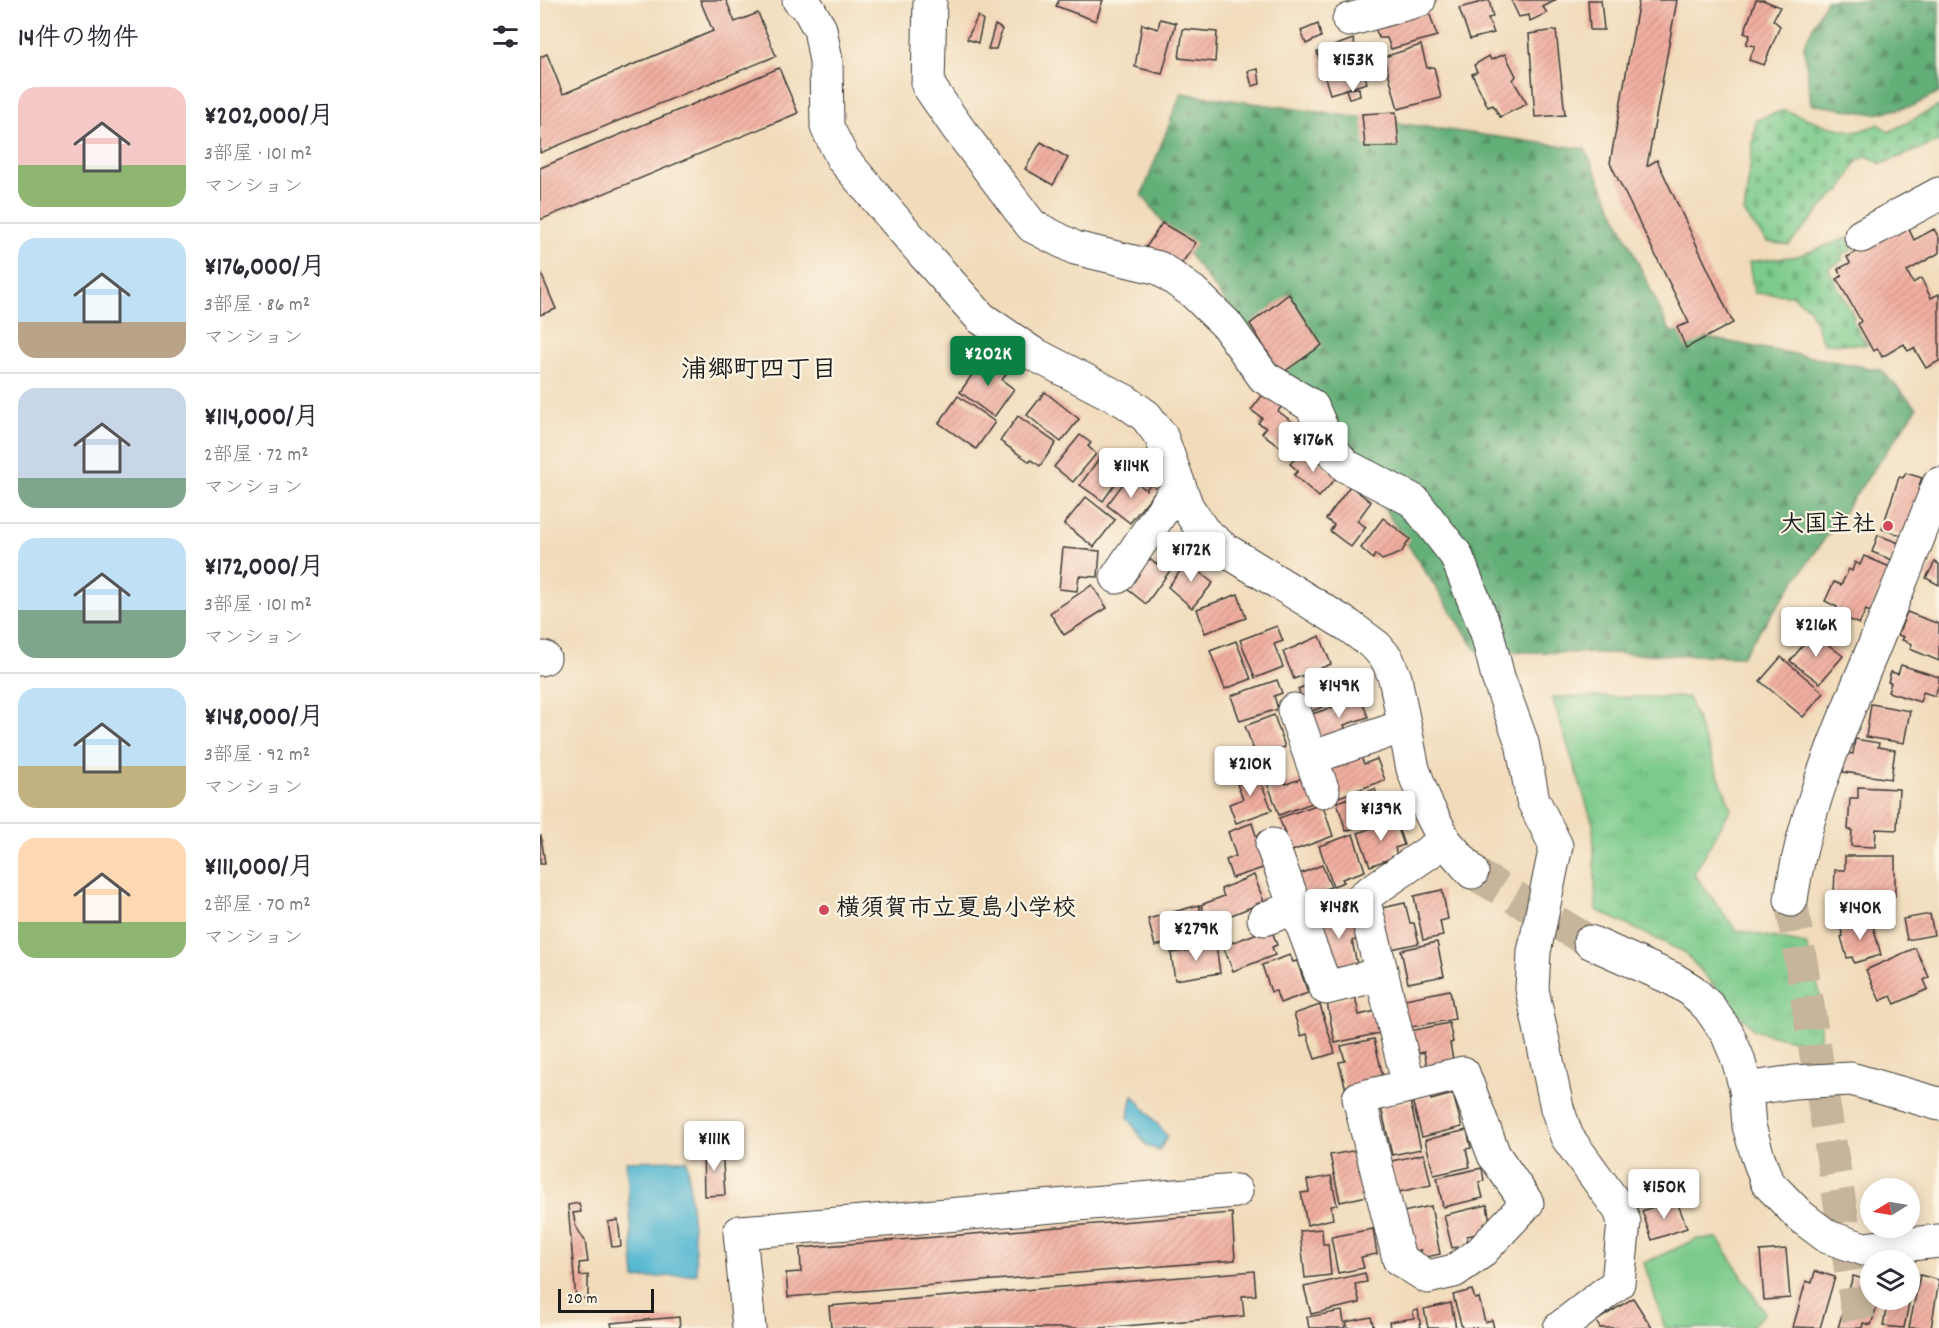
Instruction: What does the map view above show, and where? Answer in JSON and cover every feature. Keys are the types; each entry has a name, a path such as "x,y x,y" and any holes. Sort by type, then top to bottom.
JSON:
{"street":[{"path":"799,0 808,8 820,29 826,61 827,127 843,159 922,253 981,318 1032,353 1125,401 1146,416 1161,436 1187,507 1203,531 1224,549 1376,646 1387,659 1395,678 1413,769 1426,804 1445,842 1472,872"},
{"path":"930,0 928,85 1032,226 1075,248 1159,268 1193,292 1226,324 1264,377 1312,406 1330,447 1346,466 1414,501 1456,555 1486,633 1498,677 1522,743 1533,800 1556,846 1534,952 1532,989 1557,1108 1567,1137 1620,1210 1624,1222 1618,1283 1560,1328"},
{"path":"1349,20 1419,0"},
{"path":"1861,236 1939,194"},
{"path":"1791,900 1796,869 1831,749 1929,543 1939,484"},
{"path":"1117,577 1179,486"},
{"path":"1294,710 1323,791"},
{"path":"1311,758 1404,726"},
{"path":"1409,1086 1363,897 1445,842"},
{"path":"1272,845 1326,988 1382,974"},
{"path":"1264,919 1296,907"},
{"path":"1590,942 1674,979 1691,990 1709,1007 1727,1033 1738,1059 1746,1089 1749,1126 1756,1154 1767,1182 1800,1216 1828,1237 1864,1249 1939,1241"},
{"path":"1463,1073 1494,1155 1527,1203 1480,1253 1454,1271 1428,1277 1399,1259 1359,1098 1409,1086 1463,1073"},
{"path":"1746,1089 1794,1082 1851,1079 1939,1104"},
{"path":"748,1328 740,1232 1236,1191"}],"green space":[{"path":"1826,0 1939,0 1939,93 1913,106 1875,114 1811,104 1804,45"},
{"path":"1181,93 1585,149 1670,331 1881,370 1917,408 1742,656 1477,651 1367,482 1142,195"},
{"path":"1939,106 1939,142 1881,164 1867,156 1857,161 1840,192 1833,195 1789,245 1767,242 1744,213 1756,120 1784,110 1828,126 1856,132 1879,124 1889,132"},
{"path":"1847,238 1853,249 1841,255 1843,260 1828,268 1854,317 1852,320 1867,345 1823,343 1809,308 1791,295 1754,293 1749,262 1798,256"},
{"path":"1552,697 1688,697 1731,808 1694,874 1736,930 1806,944 1820,994 1820,1047 1754,1030 1684,952 1596,910 1593,824"},
{"path":"1718,1238 1765,1313 1750,1328 1665,1328 1644,1263 1697,1239"}],"water":[{"path":"1133,1095 1167,1136 1159,1151 1146,1145 1128,1117"},
{"path":"687,1160 697,1274 635,1279 626,1161"}],"building":[{"path":"700,0 726,0 735,22 758,13 776,56 540,153 540,57 547,54 563,94 713,31"},
{"path":"1059,0 1103,0 1096,21 1056,6"},
{"path":"1489,0 1493,17 1488,18 1494,33 1470,39 1459,8"},
{"path":"1511,0 1556,0 1543,7 1547,13 1530,21 1529,15 1519,17"},
{"path":"1588,0 1601,0 1604,30 1590,30"},
{"path":"1639,0 1677,0 1647,166 1657,160 1733,323 1686,348 1677,327 1689,323 1610,163"},
{"path":"1756,0 1763,0 1780,7 1773,20 1780,26 1764,65 1749,60 1755,46 1746,44 1750,35 1744,33"},
{"path":"1428,9 1437,36 1391,49 1387,38 1379,38 1373,23"},
{"path":"978,16 983,20 978,43 967,39"},
{"path":"1160,19 1176,23 1162,74 1135,67 1142,24 1158,29"},
{"path":"1318,24 1321,37 1306,44 1301,31"},
{"path":"995,25 1002,29 996,49 988,49"},
{"path":"1183,29 1217,32 1215,62 1179,58"},
{"path":"1556,30 1565,115 1535,117 1529,34"},
{"path":"1353,39 1367,83 1330,94 1317,52"},
{"path":"1421,45 1427,68 1434,67 1441,98 1398,109 1384,57"},
{"path":"1505,54 1516,76 1513,80 1527,104 1500,117 1493,105 1488,107 1472,74 1477,72 1474,65 1489,56 1491,60"},
{"path":"779,68 798,113 540,220 540,168"},
{"path":"1258,69 1260,84 1252,86 1248,71"},
{"path":"1359,88 1360,96 1349,99 1346,89"},
{"path":"1396,112 1399,147 1365,147 1362,114"},
{"path":"1041,142 1068,158 1053,185 1025,169"},
{"path":"1162,223 1196,243 1177,270 1145,249"},
{"path":"1907,225 1914,240 1934,229 1939,238 1939,253 1907,271 1913,283 1921,278 1931,298 1939,294 1939,361 1926,368 1914,348 1908,351 1904,344 1882,357 1878,349 1873,351 1858,324 1861,321 1837,279 1842,276 1838,269 1850,263 1847,257"},
{"path":"540,271 556,309 540,315"},
{"path":"1289,294 1322,345 1281,374 1250,324"},
{"path":"986,355 1008,371 1002,380 1014,389 994,417 960,392"},
{"path":"1045,392 1079,419 1061,442 1027,415"},
{"path":"1265,392 1283,405 1278,411 1299,427 1283,449 1262,433 1266,428 1258,423 1262,418 1251,410"},
{"path":"958,396 995,422 976,449 939,423"},
{"path":"1018,416 1056,443 1040,466 1031,460 1030,462 1000,441"},
{"path":"1080,435 1091,443 1088,446 1096,454 1073,482 1054,467"},
{"path":"1304,449 1328,470 1341,473 1319,497 1294,475 1298,471 1290,464"},
{"path":"1105,450 1128,466 1103,501 1080,485"},
{"name":"大国主社","path":"1906,473 1922,478 1919,485 1923,487 1903,536 1882,529 1899,477 1903,478"},
{"path":"1129,476 1146,490 1150,484 1157,489 1130,523 1107,505"},
{"path":"1350,486 1371,502 1357,521 1366,527 1351,547 1330,531 1334,525 1326,519"},
{"path":"1086,497 1115,520 1094,547 1064,524"},
{"path":"1383,518 1410,539 1401,553 1382,560 1375,554 1373,559 1361,548"},
{"path":"1878,535 1899,543 1892,560 1872,552"},
{"path":"1063,548 1100,551 1098,577 1079,576 1077,591 1059,589"},
{"path":"1192,556 1201,562 1196,569 1213,583 1192,608 1168,587"},
{"path":"1864,556 1890,567 1870,612 1866,610 1859,624 1835,613 1837,607 1825,601 1834,582 1841,585 1849,569 1852,571 1855,562 1860,565"},
{"path":"1148,558 1158,565 1162,561 1172,568 1146,604 1126,588"},
{"path":"1935,562 1939,564 1939,585 1926,578"},
{"path":"1092,585 1107,608 1064,635 1050,613"},
{"path":"1238,594 1246,618 1205,633 1197,609"},
{"path":"1907,612 1939,624 1939,661 1910,649 1912,644 1902,640 1904,637 1898,635"},
{"path":"1277,626 1283,641 1274,644 1283,667 1255,678 1240,640"},
{"path":"1813,633 1843,656 1820,683 1790,661"},
{"path":"1320,636 1331,664 1294,679 1283,652"},
{"path":"1236,641 1251,679 1225,689 1210,651"},
{"path":"1781,657 1824,693 1803,717 1760,681"},
{"path":"1901,665 1939,677 1935,696 1923,692 1920,702 1888,692 1891,672 1898,674"},
{"path":"1342,671 1352,694 1308,713 1298,689"},
{"path":"1277,680 1282,693 1274,696 1278,709 1240,721 1231,696"},
{"path":"1361,698 1368,717 1344,725 1347,733 1322,741 1312,714"},
{"path":"1871,704 1910,711 1904,743 1866,737"},
{"path":"1274,715 1285,747 1277,750 1279,754 1258,762 1245,726"},
{"path":"1855,739 1879,743 1878,747 1895,750 1891,779 1843,772 1846,753 1853,754"},
{"path":"1361,757 1364,764 1377,759 1385,780 1336,798 1326,770"},
{"path":"1254,765 1272,810 1236,823 1229,804 1243,799 1237,784 1246,781 1242,770"},
{"path":"1280,768 1286,784 1306,777 1315,802 1279,815 1264,774"},
{"path":"1858,787 1899,789 1897,830 1876,829 1875,847 1851,846 1852,830 1848,830 1850,798 1858,798"},
{"path":"1375,789 1384,818 1346,831 1337,802"},
{"path":"1322,803 1333,836 1292,851 1279,818"},
{"path":"1395,819 1404,845 1395,848 1397,856 1370,866 1358,833"},
{"path":"1252,823 1266,867 1232,878 1226,860 1236,856 1228,832"},
{"path":"1353,834 1365,871 1342,879 1344,882 1333,886 1319,846"},
{"path":"541,836 545,864 540,864"},
{"path":"1845,856 1895,856 1895,896 1834,895 1835,870 1845,870"},
{"path":"1322,865 1331,887 1325,889 1334,910 1314,918 1297,875"},
{"path":"1254,875 1264,902 1209,924 1201,905 1224,896 1221,889"},
{"path":"1442,890 1448,919 1440,921 1443,936 1423,940 1414,896"},
{"path":"1405,903 1410,923 1414,923 1419,943 1387,950 1377,909"},
{"path":"1199,905 1206,933 1155,946 1148,919"},
{"path":"1930,914 1934,935 1907,940 1903,919"},
{"path":"1354,915 1359,939 1352,941 1357,964 1332,969 1316,922"},
{"path":"1851,920 1853,928 1872,922 1881,955 1854,963 1852,957 1847,958 1839,923"},
{"path":"1271,928 1277,945 1272,947 1275,955 1233,971 1223,946"},
{"path":"1437,942 1444,976 1408,983 1401,950"},
{"path":"1206,943 1207,947 1216,945 1220,973 1175,980 1171,953 1192,950 1191,945"},
{"path":"1915,948 1929,977 1924,980 1928,989 1895,1004 1891,996 1880,1001 1866,970"},
{"path":"1290,955 1293,962 1297,961 1308,993 1280,1003 1276,991 1271,992 1262,965"},
{"path":"1450,990 1455,1019 1406,1028 1400,1000"},
{"path":"1355,996 1359,1015 1376,1011 1380,1033 1335,1043 1327,1003"},
{"path":"1320,1005 1335,1053 1315,1059 1307,1034 1301,1036 1294,1014"},
{"path":"1449,1023 1453,1042 1450,1043 1453,1060 1427,1065 1424,1052 1415,1054 1410,1031"},
{"path":"1374,1039 1384,1081 1346,1090 1339,1062 1345,1061 1341,1046"},
{"path":"1453,1094 1462,1127 1422,1137 1412,1100 1430,1095 1431,1100"},
{"path":"1410,1101 1421,1149 1392,1155 1381,1107"},
{"path":"1467,1130 1471,1148 1466,1149 1470,1167 1434,1175 1425,1140"},
{"path":"722,1147 725,1195 704,1196 703,1150"},
{"path":"1357,1150 1367,1196 1340,1202 1330,1155"},
{"path":"1424,1154 1431,1185 1394,1193 1387,1162"},
{"path":"1482,1168 1484,1181 1479,1182 1483,1198 1443,1207 1437,1178"},
{"path":"1331,1176 1337,1205 1331,1206 1333,1219 1307,1225 1301,1193 1309,1192 1307,1180"},
{"path":"1676,1199 1687,1228 1652,1240 1642,1211"},
{"path":"579,1203 581,1212 573,1213 576,1227 585,1241 588,1262 579,1263 580,1276 588,1275 588,1298 576,1299 568,1205"},
{"path":"1487,1205 1490,1222 1481,1233 1467,1236 1468,1245 1452,1248 1444,1215"},
{"path":"1431,1206 1440,1254 1422,1258 1421,1250 1411,1252 1403,1212"},
{"path":"1232,1213 1235,1260 788,1297 786,1273 801,1272 800,1248"},
{"path":"618,1220 621,1246 612,1247 608,1222"},
{"path":"1322,1229 1323,1244 1328,1244 1331,1275 1305,1278 1300,1231"},
{"path":"1373,1229 1377,1254 1361,1257 1364,1268 1338,1273 1331,1237"},
{"path":"1786,1249 1790,1298 1764,1300 1760,1251"},
{"path":"1254,1271 1256,1295 1242,1296 1244,1316 1100,1328 831,1328 829,1306"},
{"path":"1815,1271 1835,1277 1820,1328 1793,1327 1806,1281 1812,1283"},
{"path":"1365,1273 1367,1282 1355,1284 1360,1303 1311,1314 1304,1287"},
{"path":"1920,1275 1939,1280 1931,1328 1909,1328 1913,1310 1920,1310"},
{"path":"1853,1276 1860,1278 1860,1310 1876,1310 1871,1325 1863,1323 1862,1328 1838,1328"},
{"path":"1472,1290 1475,1299 1479,1298 1485,1322 1492,1320 1494,1328 1462,1328 1453,1295"},
{"path":"1633,1298 1652,1328 1600,1328 1596,1321"},
{"path":"1451,1303 1456,1328 1428,1328 1424,1309"},
{"path":"1418,1310 1421,1328 1390,1328 1389,1322 1414,1318 1413,1311"},
{"path":"1886,1310 1908,1310 1904,1328 1883,1326"},
{"path":"1342,1311 1345,1328 1309,1328 1307,1317"},
{"path":"679,1317 680,1328 612,1328 611,1323"},
{"path":"1371,1317 1374,1328 1348,1328 1346,1322"}],"tunnel":[{"path":"1472,872 1590,942"},
{"path":"1791,900 1860,1328"}],"place":[{"name":"大国主社","path":"1888,526"},
{"name":"横須賀市立夏島小学校","path":"824,910"}],"district":[{"name":"浦郷町四丁目","path":"759,371"}]}
